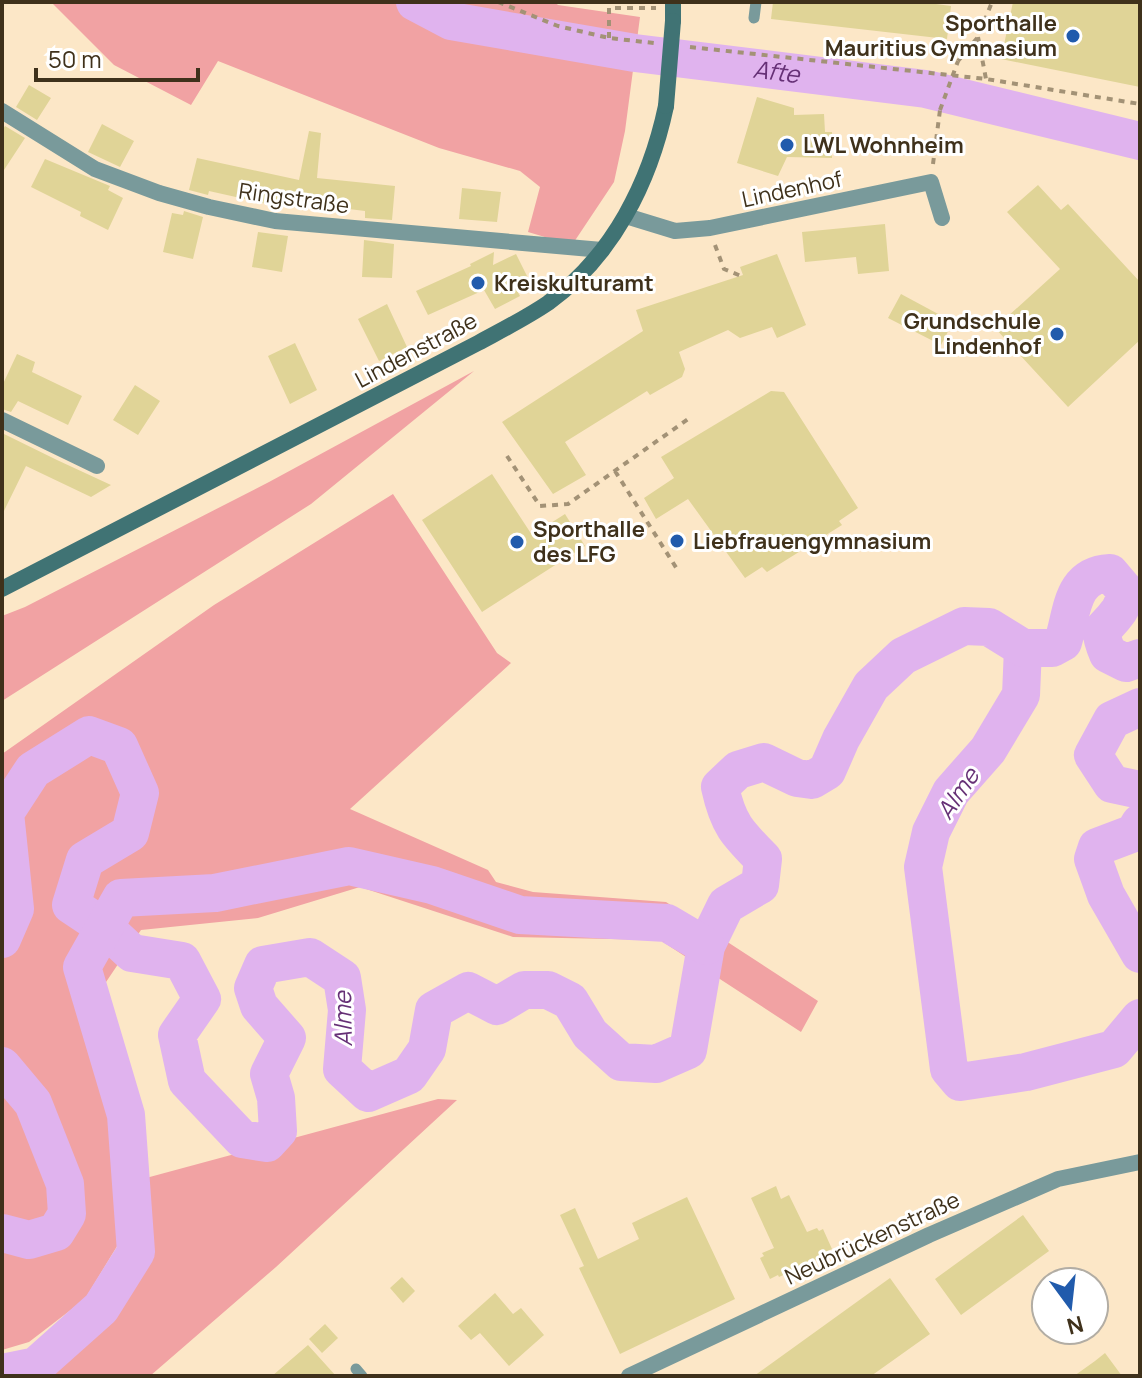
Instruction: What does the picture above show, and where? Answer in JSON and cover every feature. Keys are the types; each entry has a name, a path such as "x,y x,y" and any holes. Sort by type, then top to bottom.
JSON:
{"main road":[{"name":"Lindenstraße","path":"2,589 520,320 577,279 626,216 646,177 666,106 673,2"}],"street":[{"name":"Ringstraße","path":"2,111 95,169 159,193 209,207 275,221 602,250"},
{"name":"Lindenhof","path":"626,216 675,231 710,228 931,182"},
{"path":"931,182 942,218"},
{"path":"2,420 97,466"},
{"name":"Neubrückenstraße","path":"629,1376 929,1235 1058,1179 1140,1162"}],"lane":[{"path":"754,18 756,2"}],"path":[{"path":"498,2 558,26 609,38 656,43"},
{"path":"931,182 940,110 958,61 978,37 992,2"},
{"path":"609,38 609,8 656,8"},
{"path":"978,37 986,79"},
{"path":"688,47 986,79 1140,104"},
{"path":"710,228 724,269 741,276"},
{"path":"507,456 540,506 568,504 691,417"},
{"path":"615,471 677,569"}],"shaded area":[{"path":"51,2 555,2 558,5 640,17 625,131 614,182 572,245 528,232 540,187 520,171 439,148 218,61 191,105 114,65"},
{"path":"474,371 311,504 2,701 2,616 269,482"},
{"path":"393,494 497,653 511,663 350,809 488,870 496,882 533,892 666,902 818,1001 801,1032 660,940 513,937 360,887 258,918 141,930 102,988 138,1113 146,1178 438,1099 457,1100 276,1267 150,1376 49,1376 114,1313 147,1254 146,1179 113,1183 119,1243 85,1299 29,1342 2,1350 2,754 214,605"}],"building":[{"path":"773,2 921,2 951,6 947,39 771,19"},
{"name":"Sporthalle Mauritius Gymnasium","path":"1013,2 1140,2 1140,87 1001,59"},
{"path":"29,85 51,98 37,120 16,107"},
{"name":"LWL Wohnheim","path":"757,97 794,108 794,115 824,114 825,132 832,132 832,158 787,157 778,176 737,163"},
{"path":"102,124 134,141 120,167 88,152"},
{"path":"5,126 25,138 2,173 2,131"},
{"path":"309,131 321,133 317,178 395,186 392,220 365,218 365,211 268,199 267,204 209,191 208,195 189,190 197,158 299,180"},
{"path":"45,159 110,186 108,190 123,198 108,230 80,216 81,212 31,187"},
{"name":"Grundschule Lindenhof","path":"1038,185 1061,210 1068,204 1140,282 1140,340 1068,407 995,328 1060,269 1007,212"},
{"path":"462,188 501,192 497,222 459,219"},
{"path":"184,211 203,217 193,259 163,252 172,213 183,215"},
{"path":"885,224 889,271 858,274 856,257 805,262 802,232"},
{"path":"258,232 288,236 282,272 252,267"},
{"path":"364,240 394,244 392,278 362,277"},
{"name":"Kreiskulturamt","path":"494,252 493,265 516,254 529,280 515,287 520,296 495,309 484,290 428,315 416,291"},
{"path":"777,254 806,325 777,338 772,327 740,338 728,330 679,352 685,369 682,377 650,395 647,391 565,442 586,475 553,494 502,422 643,331 636,310 743,275 740,267"},
{"path":"901,294 953,322 941,345 888,318"},
{"path":"387,304 407,347 379,361 358,319"},
{"path":"295,343 317,390 290,404 268,356"},
{"path":"17,354 35,362 32,372 82,396 68,425 18,401 11,412 2,409 2,386"},
{"path":"135,385 160,401 138,435 113,420"},
{"path":"771,391 784,392 858,508 839,521 842,525 767,572 762,567 745,578 688,499 656,519 644,498 674,478 661,457"},
{"path":"2,433 111,485 91,497 26,466 2,515"},
{"name":"Sporthalle des LFG","path":"492,474 532,535 565,514 585,546 482,612 422,520"},
{"path":"776,1186 781,1199 789,1195 807,1232 823,1229 832,1249 825,1252 827,1255 770,1279 760,1258 764,1256 762,1253 774,1248 751,1198"},
{"path":"687,1197 735,1299 620,1354 579,1268 584,1266 560,1215 575,1208 598,1259 639,1239 632,1223"},
{"path":"1023,1215 1049,1251 961,1315 935,1279"},
{"path":"402,1277 415,1291 403,1303 390,1288"},
{"path":"890,1278 930,1334 871,1376 754,1376"},
{"path":"495,1293 513,1314 521,1308 544,1335 509,1366 480,1333 471,1340 458,1326"},
{"path":"325,1324 338,1338 322,1353 309,1339"},
{"path":"308,1345 336,1376 272,1376"},
{"path":"1105,1353 1122,1376 1074,1376 1095,1361"}],"waterway":[{"name":"Afte","path":"415,2 451,21 635,53 926,89 1140,141"},
{"name":"Alme","path":"2,939 15,909 5,813 33,770 89,735 119,746 140,793 130,833 85,860 71,905 104,927 132,953 182,961 202,999 177,1035 187,1081 242,1139 267,1143 278,1131 276,1098 269,1074 287,1038 259,1006 253,988 263,965 310,957 342,978 347,1010 342,1069 368,1093 409,1075 427,1049 434,1010 468,991 497,1006 524,990 548,990 570,1001 590,1034 621,1062 656,1064 688,1050 706,946 726,905 760,885 763,859 735,827 726,810 720,787 738,770 764,762 797,778 812,780 827,771 871,686 903,656 964,626 989,627 1023,648 1052,648 1063,642 1081,587 1097,575 1110,573 1127,593 1119,610 1103,630 1102,638 1108,654 1126,663 1140,658"},
{"name":"Alme","path":"1023,648 1021,695 988,750 951,792 931,832 923,867 949,1069 960,1082 1026,1072 1114,1049 1140,1018"},
{"name":"Alme","path":"1140,707 1112,720 1093,755 1112,784 1140,790"},
{"name":"Alme","path":"1140,823 1134,833 1097,847 1093,859 1106,895 1140,954"},
{"name":"Alme","path":"2,1373 36,1366 101,1308 136,1252 126,1115 82,967 121,898 215,893 349,866 432,885 520,915 667,923 706,946"},
{"name":"Alme","path":"2,1066 33,1103 65,1184 67,1214 56,1232 29,1240 2,1233"}],"place":[{"name":"Sporthalle Mauritius Gymnasium","path":"1073,36"},
{"name":"LWL Wohnheim","path":"787,145"},
{"name":"Kreiskulturamt","path":"478,283"},
{"name":"Grundschule Lindenhof","path":"1057,334"},
{"name":"Liebfrauengymnasium","path":"677,541"},
{"name":"Sporthalle des LFG","path":"517,542"}]}
